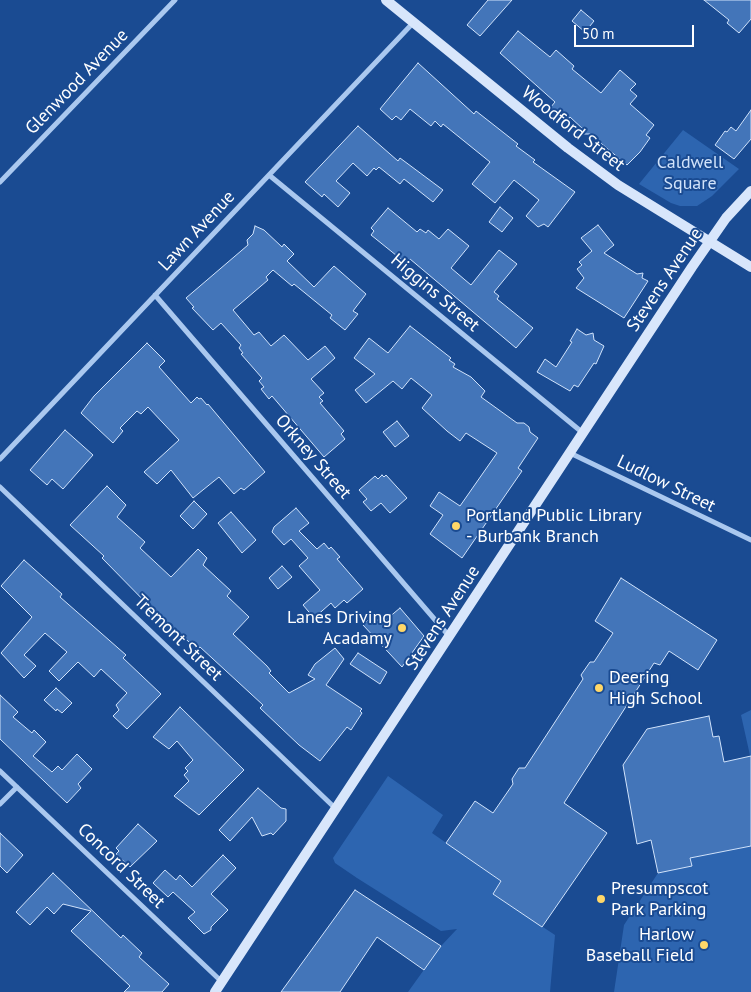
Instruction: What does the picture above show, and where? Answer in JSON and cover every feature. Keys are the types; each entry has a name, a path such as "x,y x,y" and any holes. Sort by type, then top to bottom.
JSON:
{"main road":[{"name":"Woodford Street","path":"386,0 568,148 618,185 751,267"},
{"name":"Stevens Avenue","path":"215,992 709,242 726,218 751,191"}],"street":[{"name":"Glenwood Avenue","path":"0,182 174,0"},
{"name":"Lawn Avenue","path":"0,459 414,22"},
{"name":"Higgins Street","path":"269,175 583,434"},
{"name":"Orkney Street","path":"155,295 450,637"},
{"name":"Ludlow Street","path":"570,453 751,540"},
{"name":"Tremont Street","path":"0,487 336,810"},
{"name":"Concord Street","path":"0,771 222,982"},
{"path":"0,804 17,786"}],"green space":[{"name":"Caldwell Square","path":"683,130 739,169 712,196 697,206 680,206 671,203 639,184"},
{"path":"751,710 751,760 741,715"},
{"path":"388,776 443,815 432,833 501,881 493,894 555,935 550,992 408,992 441,946 457,929 441,931 357,878 335,863 333,858"},
{"name":"Harlow Baseball Field","path":"751,846 751,992 614,992 624,925 658,873 692,866 690,858"}],"building":[{"path":"488,0 512,0 480,36 467,25"},
{"path":"704,0 751,0 751,19 739,33 727,23 729,20"},
{"path":"581,10 594,21 585,32 572,21"},
{"path":"518,31 550,57 556,50 574,66 572,69 601,93 620,70 636,84 630,90 637,96 630,104 654,125 646,135 650,138 627,165 590,134 584,134 584,130 570,117 566,122 550,108 555,102 500,53"},
{"path":"418,63 474,114 476,111 518,144 516,146 535,160 533,162 575,192 548,227 544,224 538,227 526,216 539,200 514,180 495,203 472,184 490,162 443,124 441,127 435,121 431,126 410,109 401,120 396,116 392,120 380,109"},
{"path":"751,110 751,139 734,159 715,145 725,131 727,132 731,127 736,131"},
{"path":"358,126 398,161 400,158 443,190 433,202 404,179 400,184 379,167 376,170 374,168 367,176 353,163 336,181 350,193 338,207 324,194 322,197 305,182"},
{"path":"500,207 513,218 502,232 489,222"},
{"path":"388,208 417,232 420,229 426,233 428,230 439,239 448,229 469,246 451,268 471,285 499,250 517,264 494,292 499,296 497,299 533,328 516,348 410,259 407,264 371,235 374,231 371,228"},
{"path":"598,225 614,245 604,253 637,274 643,273 642,278 648,281 624,318 576,288 584,278 577,269 582,265 579,262 592,251 581,238"},
{"path":"255,226 264,230 282,247 284,244 294,254 287,261 314,287 334,266 366,294 353,311 358,314 345,330 330,318 332,315 294,284 292,286 273,270 266,277 268,280 233,310 254,335 259,332 271,346 284,335 308,360 325,346 335,358 311,379 324,393 319,397 323,401 320,403 344,431 341,434 345,439 324,457 272,396 269,399 261,389 264,387 259,381 262,378 241,354 243,353 239,348 241,345 221,323 213,330 192,308 194,307 186,298 248,245 247,240 253,234"},
{"path":"410,326 451,358 449,360 455,364 453,367 471,377 485,391 481,397 517,423 524,423 529,427 530,432 538,438 518,468 522,471 462,558 430,534 443,515 430,506 439,492 460,506 497,453 466,433 460,441 447,431 422,408 432,395 411,378 402,389 393,381 366,403 355,390 375,374 354,358 369,338 388,353"},
{"path":"577,329 586,335 593,333 594,340 604,346 596,364 594,363 578,387 574,385 570,391 537,372 545,359 556,367 572,342 570,341"},
{"path":"147,343 165,361 159,367 191,403 197,397 208,404 265,472 244,490 241,488 234,494 219,477 193,498 171,470 157,484 144,472 179,440 148,407 141,414 137,411 120,428 123,431 113,443 81,413 94,396"},
{"path":"397,421 409,436 395,447 383,432"},
{"path":"65,430 93,455 63,489 52,479 47,485 30,470"},
{"path":"382,475 384,477 386,475 407,498 390,513 381,503 371,511 363,502 367,499 359,490 375,476 378,479"},
{"path":"107,486 126,505 117,517 145,542 140,548 171,577 198,549 207,558 203,565 231,591 227,596 249,617 233,634 267,666 271,671 269,673 289,693 315,679 308,675 315,664 335,648 344,659 326,685 362,709 360,711 362,713 351,730 347,727 320,761 299,745 260,708 263,705 200,647 197,649 155,612 102,558 104,556 70,525"},
{"path":"194,501 207,514 193,529 180,516"},
{"path":"296,508 309,523 299,531 317,549 324,543 329,549 331,547 340,557 337,559 363,589 347,603 344,600 335,608 331,603 314,618 303,605 320,590 299,566 308,558 291,539 284,545 272,532 274,527"},
{"path":"231,512 256,540 242,553 218,523"},
{"path":"24,560 62,594 60,597 126,655 123,658 161,694 127,729 113,716 119,710 116,705 127,693 101,669 94,677 78,662 59,681 49,671 67,652 45,633 24,655 36,666 24,678 1,653 32,617 1,586"},
{"path":"282,566 292,577 278,589 269,578"},
{"name":"Deering High School","path":"621,578 717,640 698,670 669,651 660,665 654,663 564,803 607,833 542,927 493,894 501,881 446,843 475,801 493,813 513,784 512,779 519,768 525,768 583,679 581,675 590,662 594,662 613,633 595,621"},
{"path":"400,608 424,636 402,667 363,625 373,615 381,624"},
{"path":"358,653 387,672 380,684 350,664"},
{"path":"56,688 72,703 62,713 57,709 56,711 44,700"},
{"path":"0,695 18,712 13,717 32,733 34,730 46,742 33,756 52,772 58,766 62,770 77,754 92,769 78,784 81,788 67,803 0,739"},
{"path":"180,707 244,770 199,815 174,796 189,781 184,775 188,771 185,768 193,760 177,741 169,749 153,737"},
{"path":"709,716 713,737 719,736 724,762 751,756 751,846 690,858 692,866 658,873 651,840 637,844 623,765 647,729"},
{"path":"258,788 281,808 286,809 286,821 273,835 271,833 262,836 252,817 230,841 219,830"},
{"path":"138,824 157,841 130,867 116,854 119,851 116,848"},
{"path":"0,833 23,855 7,873 0,866"},
{"path":"223,855 236,868 211,894 228,910 211,927 211,930 204,934 188,918 195,912 173,892 168,897 153,883 165,870 176,880 180,875 192,887"},
{"path":"53,873 121,938 123,935 142,953 139,957 169,984 162,992 124,992 130,986 71,931 91,911 63,904 54,914 47,907 30,925 16,912"},
{"path":"355,890 441,946 424,970 377,937 340,992 281,992"}],"place":[{"name":"Portland Public Library - Burbank Branch","path":"456,526"},
{"name":"Lanes Driving Acadamy","path":"402,628"},
{"name":"Deering High School","path":"599,688"},
{"name":"Presumpscot Park Parking","path":"601,899"},
{"name":"Harlow Baseball Field","path":"704,945"}]}
